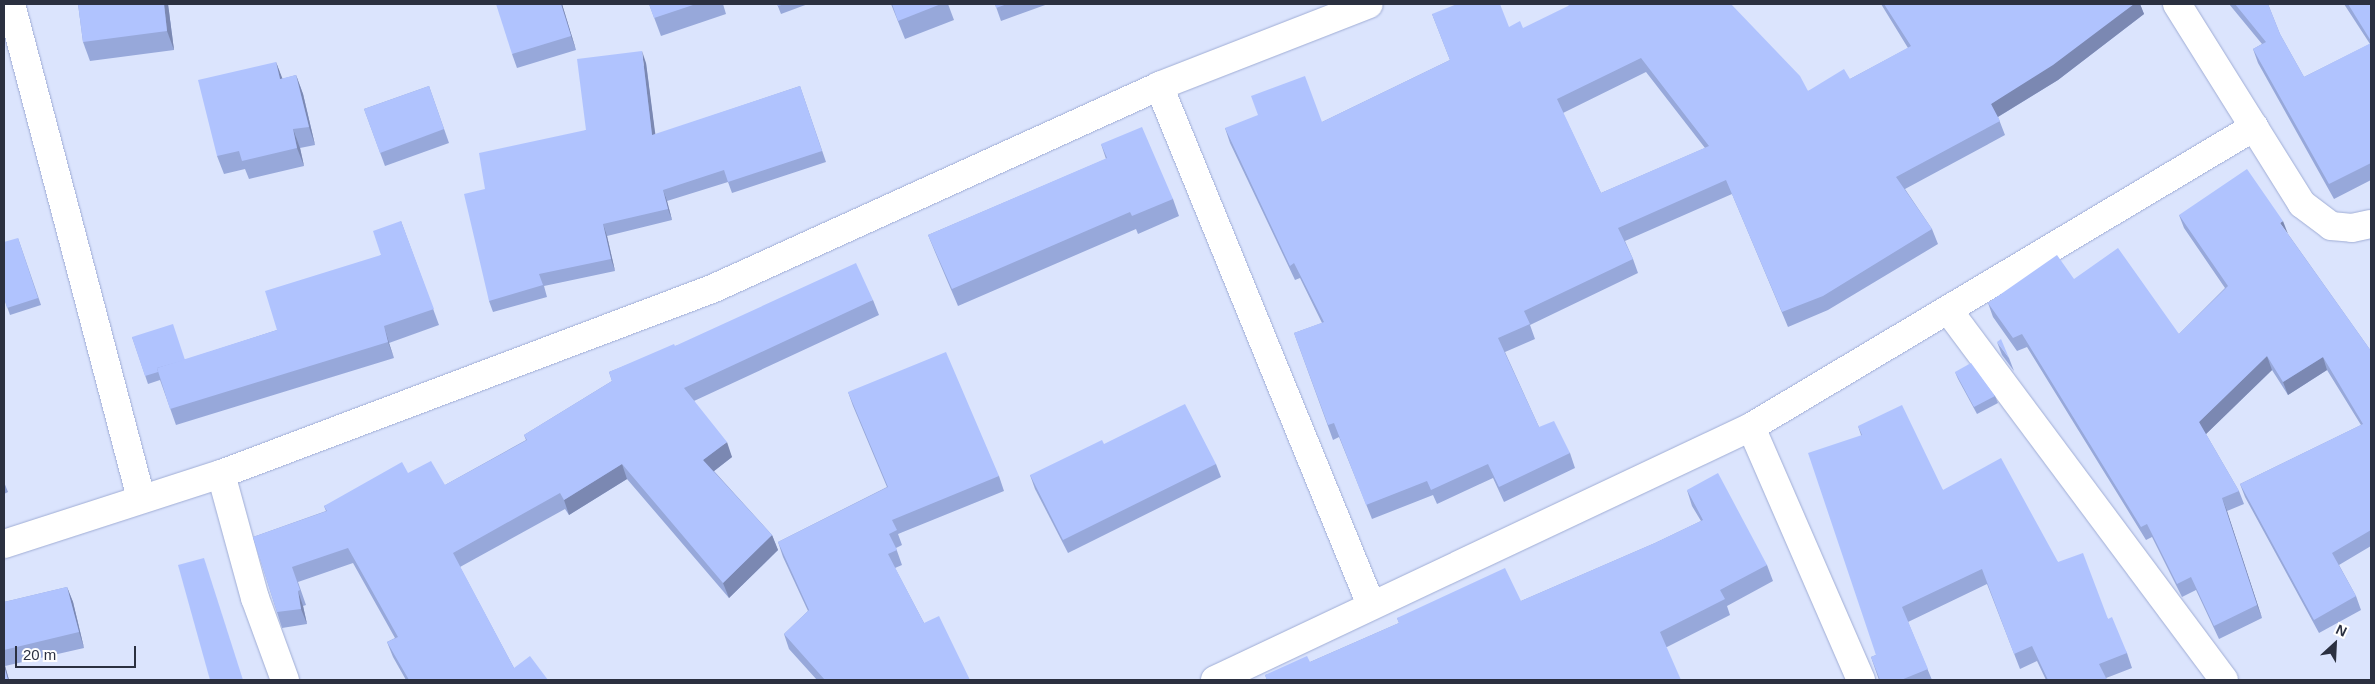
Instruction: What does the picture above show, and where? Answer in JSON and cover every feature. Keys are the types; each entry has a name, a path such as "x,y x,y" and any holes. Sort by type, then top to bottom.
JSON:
{"street":[{"path":"4,544 141,498 221,474 712,289 1159,86 1368,4"},
{"path":"2177,4 2302,204 2316,217 2331,226 2352,228 2371,224"},
{"path":"9,11 141,498"},
{"path":"1159,86 1371,605"},
{"path":"1215,680 1751,427 1949,311 2254,127"},
{"path":"1949,311 2224,680"},
{"path":"1751,427 1861,680"},
{"path":"221,474 255,598 285,680"}],"building":[{"path":"78,4 164,4 167,31 83,42"},
{"path":"496,4 561,4 571,36 512,54"},
{"path":"649,4 696,4 654,18"},
{"path":"892,4 941,4 898,21"},
{"path":"995,4 1007,4 996,8"},
{"path":"1457,4 1500,4 1509,27 1520,21 1523,28 1570,4 1731,4 1800,76 1808,91 1844,69 1850,79 1911,46 1884,4 2134,4 2053,65 1991,104 2000,121 1896,177 1932,229 1823,296 1782,312 1726,180 1618,228 1633,259 1524,311 1530,324 1498,338 1539,427 1554,421 1570,453 1499,487 1488,464 1431,490 1427,481 1366,505 1334,423 1328,425 1294,333 1324,322 1294,263 1290,266 1225,128 1258,115 1251,96 1305,76 1322,122 1450,60 1432,14","holes":["1641,58 1709,146 1601,193 1557,99"]},
{"path":"2235,4 2268,4 2280,34 2304,77 2371,43 2371,163 2329,184 2253,49 2266,42"},
{"path":"2348,4 2371,4 2371,41"},
{"path":"642,51 652,135 800,86 822,151 728,182 724,170 663,190 668,209 603,224 611,259 539,274 543,285 489,301 464,194 485,189 479,153 586,130 577,59"},
{"path":"276,62 280,79 296,75 309,127 293,129 297,148 242,161 239,151 217,156 198,80"},
{"path":"429,86 444,129 380,153 364,109"},
{"path":"1142,127 1173,199 1132,216 1130,212 952,289 928,235 1107,158 1101,144"},
{"path":"2247,169 2283,221 2280,223 2371,351 2371,530 2332,553 2356,596 2314,620 2240,484 2363,424 2323,357 2283,382 2267,356 2199,422 2239,491 2222,498 2257,605 2214,626 2191,577 2177,584 2147,524 2141,527 2022,334 2013,338 1988,303 2057,255 2074,279 2118,248 2179,334 2228,286 2179,215"},
{"path":"401,221 434,309 384,326 388,342 170,409 157,368 277,330 265,291 381,255 373,231"},
{"path":"18,238 38,298 7,308 4,298 4,242"},
{"path":"856,263 873,300 684,388 727,442 703,460 772,535 723,583 622,464 564,500 560,493 453,553 514,668 530,656 548,680 409,680 387,642 398,637 348,548 292,567 300,590 298,591 301,609 277,612 253,537 327,511 324,506 402,462 408,473 431,461 445,485 527,440 524,435 612,381 609,372 674,344 675,346"},
{"path":"173,324 185,360 157,368 158,372 145,376 132,337"},
{"path":"2001,339 2009,358 1997,342"},
{"path":"946,352 999,476 892,520 897,530 889,534 897,550 888,554 924,623 939,616 970,680 825,680 784,634 809,610 778,542 888,487 848,392"},
{"path":"1971,363 1995,396 1974,407 1955,372"},
{"path":"1185,404 1216,464 1063,540 1030,475 1102,440 1104,444"},
{"path":"1902,405 1943,490 2001,458 2058,562 2083,553 2108,619 2112,617 2127,653 2099,664 2107,680 2048,680 2032,646 2014,654 1982,569 1902,607 1928,669 1901,680 1880,680 1871,657 1876,655 1808,453 1862,435 1858,426"},
{"path":"1718,473 1767,565 1720,590 1725,599 1660,632 1681,680 1267,680 1265,675 1307,656 1310,662 1399,623 1397,618 1505,568 1521,601 1655,543 1703,520 1687,490"},
{"path":"204,558 243,680 210,680 178,565"},
{"path":"67,587 79,632 4,650 4,602"},
{"path":"4,666 8,680 4,680"}]}
